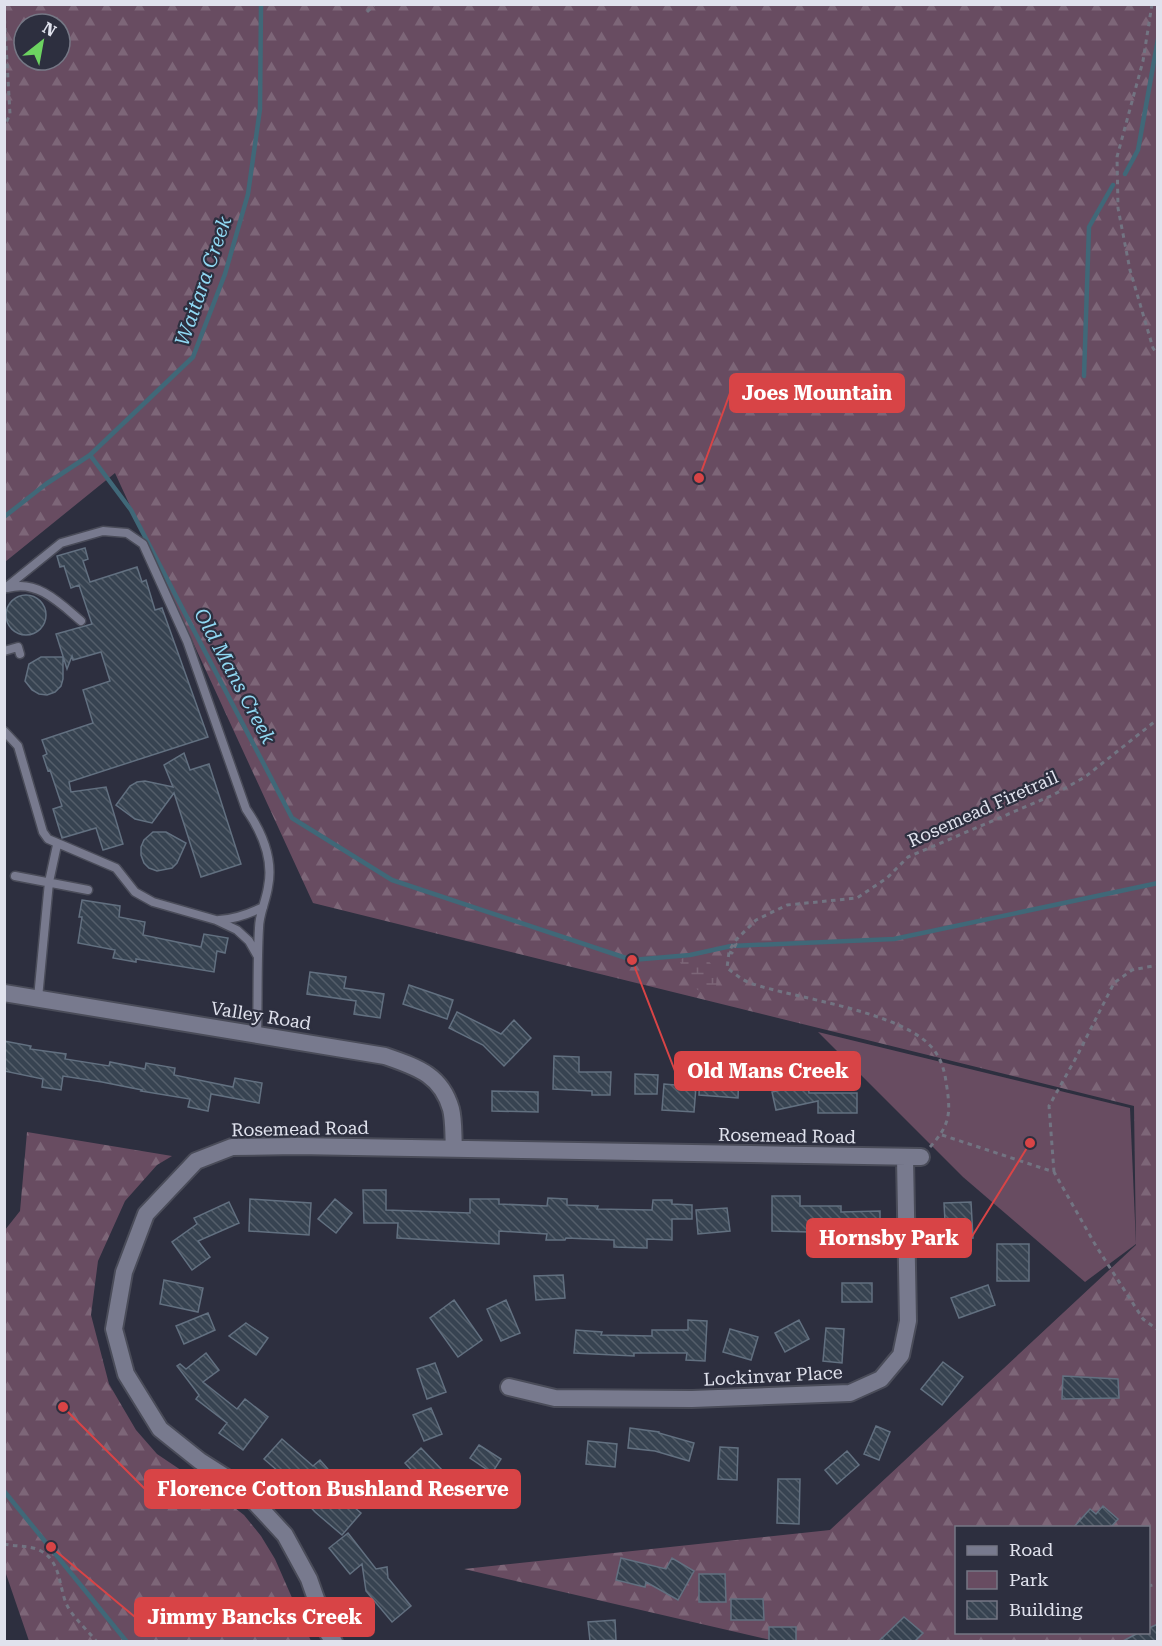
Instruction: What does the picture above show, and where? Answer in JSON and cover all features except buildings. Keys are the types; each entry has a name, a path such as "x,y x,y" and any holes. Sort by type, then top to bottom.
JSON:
{"street":[{"name":"Valley Road","path":"4,993 385,1056 415,1066 438,1082 451,1110 454,1147"},
{"name":"Rosemead Road","path":"334,1641 328,1633 309,1579 285,1535 233,1482 200,1461 160,1429 126,1374 114,1329 124,1272 146,1214 196,1161 232,1147 454,1147 913,1158"},
{"name":"Lockinvar Place","path":"509,1387 555,1398 692,1399 850,1393 881,1379 901,1355 908,1321 913,1158"}],"lane":[{"path":"81,621 60,603 33,587 14,586 4,589 61,543 103,531 127,533 143,544 155,568 191,652 246,809 258,826 264,840 271,872 259,924 257,1035"},
{"path":"4,651 18,647 20,654"},
{"path":"4,731 18,746 48,839 57,845 116,868 135,892 153,902 216,920 237,930 249,941 258,955"},
{"path":"38,999 49,882 57,845"},
{"path":"15,876 88,890"},
{"path":"216,920 230,919 263,907"}],"path":[{"path":"367,12 375,4"},
{"path":"1152,4 1143,61 1117,157 1118,208 1130,270 1153,348 1158,355"},
{"path":"4,128 10,114 5,6"},
{"name":"Rosemead Firetrail","path":"1054,1172 942,1135 950,1109 944,1067 933,1048 913,1032 860,1010 748,982 727,968 729,952 734,942 756,920 787,905 857,898 887,878 908,857 1053,795 1085,777 1158,719"},
{"path":"1158,965 1132,970 1114,983 1049,1106 1054,1172 1096,1246 1137,1310 1143,1319 1158,1330"},
{"path":"4,1544 30,1547 44,1552 58,1571 68,1608 98,1641"}],"green space":[{"path":"5,5 1157,5 1157,1641 775,1641 464,1569 830,1530 1136,1245 1134,1106 313,903 115,473 5,562"},
{"path":"690,955 705,956 717,972 716,987 702,993 691,985 679,960"},
{"path":"818,1032 1130,1108 1136,1244 1085,1282 963,1177"},
{"path":"27,1132 172,1156 157,1165 125,1201 98,1261 91,1315 109,1384 136,1430 157,1454 244,1515 261,1536 275,1559 311,1641 29,1641 5,1571 5,1230 20,1211"}],"waterway":[{"name":"Waitara Creek","path":"4,517 46,484 90,455 193,357 225,274 248,194 260,109 261,4"},
{"path":"1125,174 1138,150 1158,39"},
{"path":"1084,376 1089,227 1113,185"},
{"name":"Old Mans Creek","path":"90,455 131,510 292,818 392,880 632,960 690,955 731,946 894,939 1158,883"},
{"path":"4,1491 127,1642"}],"place":[{"name":"Joes Mountain","path":"699,478"},
{"name":"Old Mans Creek","path":"632,960"},
{"name":"Hornsby Park","path":"1030,1143"},
{"name":"Florence Cotton Bushland Reserve","path":"63,1407"},
{"name":"Jimmy Bancks Creek","path":"51,1547"}]}
